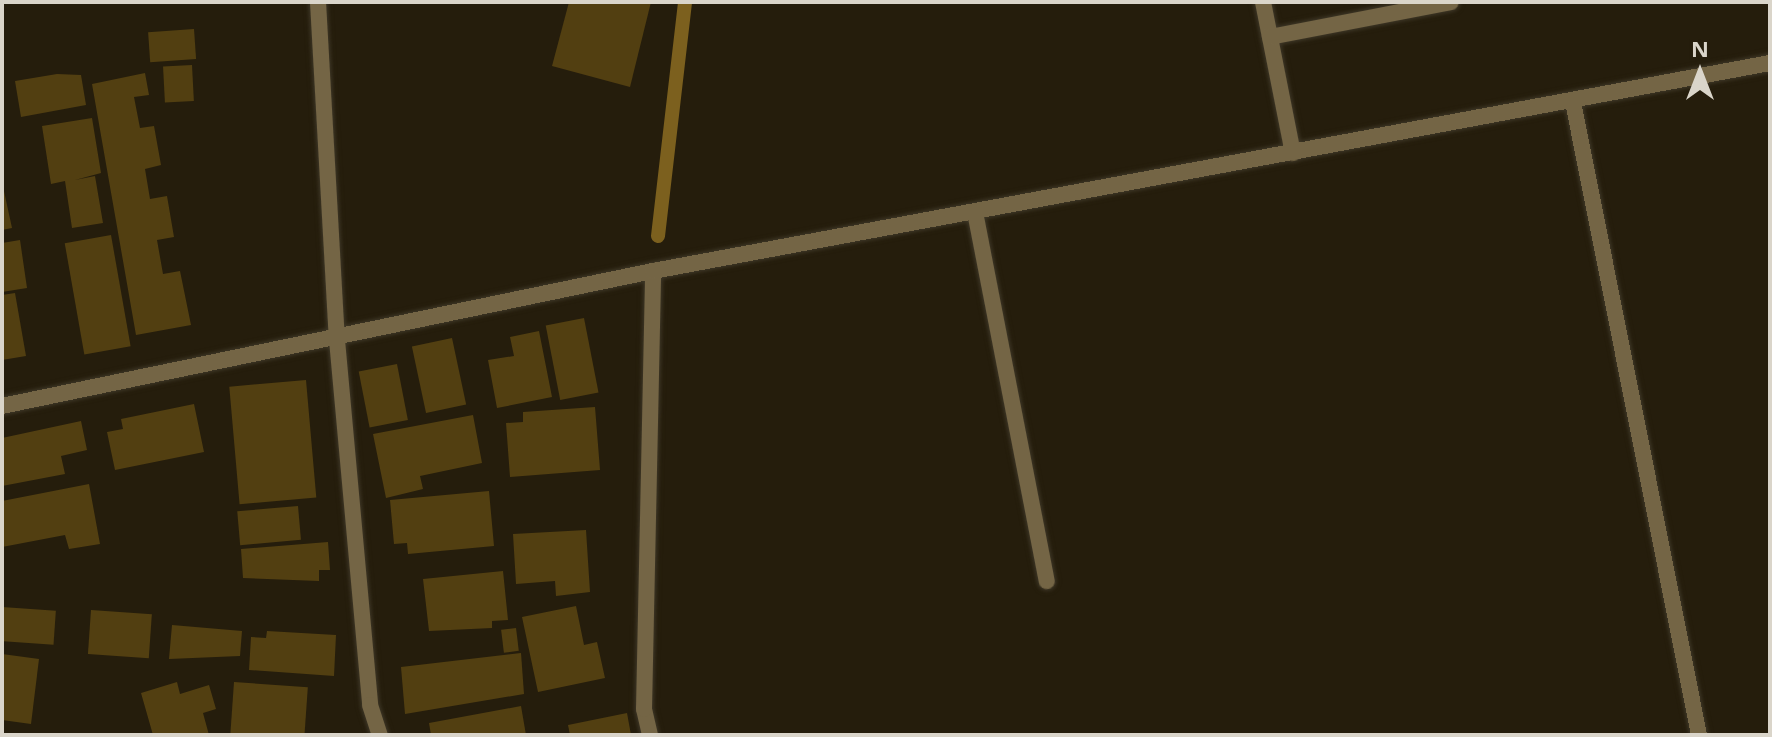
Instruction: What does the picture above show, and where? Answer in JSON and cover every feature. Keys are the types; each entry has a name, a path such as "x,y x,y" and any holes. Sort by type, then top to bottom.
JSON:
{"street":[{"path":"318,2 337,340 370,705 380,735"},
{"path":"1263,2 1293,153"},
{"path":"1270,37 1451,2"},
{"path":"2,406 337,340 653,271 1770,63"},
{"path":"1573,102 1699,735"},
{"path":"975,212 1047,581"},
{"path":"650,735 644,709 653,271"}],"building":[{"path":"569,2 651,2 630,87 552,66"},
{"path":"194,29 196,59 150,62 148,32"},
{"path":"192,65 194,101 165,102 163,67"},
{"path":"145,73 149,95 134,97 140,128 154,126 161,165 145,169 150,199 167,196 174,237 157,240 163,274 180,271 191,325 136,335 92,84"},
{"path":"57,74 81,75 86,105 21,117 15,81"},
{"path":"92,118 101,173 75,180 95,176 103,223 72,228 65,181 51,184 42,126"},
{"path":"2,182 12,228 2,230"},
{"path":"111,235 131,346 84,354 65,243"},
{"path":"20,240 27,288 2,292 2,243"},
{"path":"15,293 26,356 2,360 2,295"},
{"path":"584,318 599,393 560,400 546,325"},
{"path":"539,331 552,397 497,408 488,360 514,356 510,337"},
{"path":"452,338 466,405 426,413 412,347"},
{"path":"397,364 408,420 370,427 359,371"},
{"path":"306,380 316,498 240,504 229,387"},
{"path":"194,404 204,452 115,470 107,432 123,429 121,419"},
{"path":"595,407 600,470 510,477 506,423 523,422 523,412"},
{"path":"473,415 482,463 420,476 423,489 386,498 373,434"},
{"path":"81,421 87,450 61,456 65,474 2,486 2,438"},
{"path":"89,484 100,544 69,549 65,535 2,547 2,501"},
{"path":"489,491 494,546 408,554 407,543 394,544 390,500"},
{"path":"298,506 301,540 240,545 237,511"},
{"path":"586,530 590,592 556,596 555,581 516,584 513,534"},
{"path":"328,542 330,570 319,570 319,581 243,578 241,549"},
{"path":"503,571 508,620 492,621 492,628 429,631 423,579"},
{"path":"576,606 584,645 597,642 605,678 538,692 522,617"},
{"path":"2,607 56,611 53,645 2,641"},
{"path":"91,610 152,614 149,658 88,654"},
{"path":"172,625 242,631 240,656 169,659"},
{"path":"516,628 519,651 504,653 501,630"},
{"path":"267,631 336,635 334,676 249,670 251,637 266,638"},
{"path":"521,653 524,694 405,714 401,667"},
{"path":"2,654 39,659 31,724 2,720"},
{"path":"177,682 180,694 209,685 216,709 203,713 209,735 153,735 141,693"},
{"path":"234,682 308,687 304,735 230,735"},
{"path":"521,706 526,735 431,735 429,723"},
{"path":"627,713 631,735 570,735 568,725"}],"waterway":[{"path":"658,236 685,2"}]}
